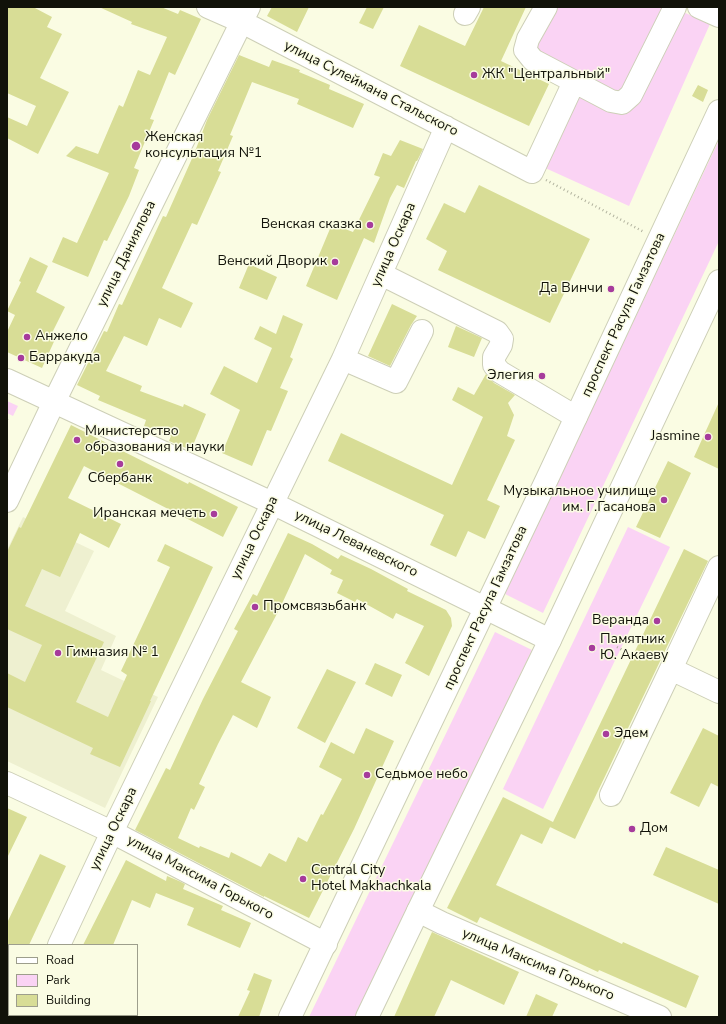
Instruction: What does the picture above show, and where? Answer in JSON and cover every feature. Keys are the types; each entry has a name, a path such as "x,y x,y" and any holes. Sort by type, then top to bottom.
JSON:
{"street":[{"name":"улица Сулеймана Стальского","path":"208,7 245,15 446,127 532,172"},
{"path":"546,7 528,39 525,50 533,60 611,101 622,103 631,95 675,7"},
{"path":"699,7 719,16"},
{"name":"улица Даниялова","path":"7,501 54,402 245,15"},
{"path":"532,172 574,82"},
{"name":"проспект Расула Гамзатова","path":"290,1017 486,608 719,111"},
{"name":"улица Оскара","path":"59,944 112,832 343,359 446,127"},
{"path":"381,274 497,332 502,339 501,345 494,357 494,365 500,372 576,417"},
{"path":"367,1017 550,640 719,281"},
{"path":"343,359 396,382 422,331"},
{"name":"улица Леваневского","path":"7,380 272,503 550,640"},
{"path":"611,795 719,567"},
{"path":"671,669 719,692"},
{"name":"улица Максима Горького","path":"7,783 112,832 326,944"},
{"name":"улица Максима Горького","path":"418,911 442,923 660,1017"}],"path":[{"path":"532,172 659,240"},
{"path":"617,647 633,656"}],"shaded area":[{"name":"Гимназия № 1","path":"23,517 94,551 65,611 116,636 101,670 158,697 105,808 7,761 7,550"}],"green space":[{"path":"552,7 672,7 710,24 629,206 532,162 571,73 531,55"},
{"path":"719,140 719,241 543,613 505,594"},
{"path":"7,401 18,406 13,416 7,413"},
{"path":"628,527 670,547 543,809 503,789"},
{"path":"495,632 532,650 355,1017 309,1017"}],"building":[{"path":"7,7 33,7 52,17 47,27 62,34 40,78 69,92 38,154 7,138 7,117 27,126 36,106 7,93"},
{"path":"99,7 161,7 178,14 180,10 201,19 175,75 169,72 150,119 154,120 134,168 139,170 129,196 107,241 104,240 88,277 52,262 63,237 77,243 109,173 66,156 76,146 98,154 119,105 123,107 138,70 150,75 167,37 131,24 132,22"},
{"path":"272,7 309,7 297,32 267,16"},
{"path":"367,7 384,7 373,29 359,23"},
{"name":"ЖК \"Центральный\"","path":"484,7 526,7 501,61 549,84 529,126 400,66 419,25 465,46"},
{"path":"239,55 269,67 272,60 300,70 299,72 330,85 329,89 364,104 353,128 297,104 299,99 252,82 230,135 233,136 218,171 221,172 197,225 192,223 162,288 193,303 181,328 159,318 147,346 124,336 106,371 142,386 140,391 183,407 184,404 206,414 191,450 169,441 171,436 144,426 146,420 98,400 100,396 77,385 104,331 107,332 119,304 122,305 163,216 166,217 194,154 207,120"},
{"path":"698,85 708,90 703,102 692,96"},
{"path":"400,140 423,149 404,188 397,185 390,198 374,243 364,238 337,300 306,286 332,224 353,232 380,177 374,175 383,153 391,156"},
{"path":"479,185 590,239 550,323 438,270 447,251 426,239 444,203 465,213"},
{"path":"30,257 48,266 36,292 65,307 52,333 57,335 42,368 7,352 7,332 15,315 7,311 21,282 19,281"},
{"path":"249,264 277,277 267,300 239,288"},
{"path":"392,304 417,316 390,366 368,356"},
{"path":"283,315 303,324 290,357 293,359 280,388 288,391 271,431 267,430 252,466 222,453 240,410 210,394 224,366 257,383 272,348 254,339 260,326 276,334"},
{"path":"456,326 482,338 474,357 448,347"},
{"path":"486,374 494,383 515,395 508,403 514,415 507,436 515,440 487,500 500,506 485,539 468,531 456,557 430,545 444,515 328,461 341,433 452,485 483,417 452,400 458,387 474,395"},
{"path":"719,402 719,469 694,457"},
{"path":"71,425 188,484 189,482 238,507 223,537 84,466 68,498 121,524 109,548 80,533 60,577 42,569 25,606 104,642 76,702 108,717 127,675 121,671 170,567 157,561 165,544 213,567 120,767 90,754 93,748 7,707 7,673 25,682 42,645 7,629 7,552 19,527 21,528"},
{"name":"Музыкальное училище им. Г.Гасанова","path":"668,461 691,473 660,538 636,527"},
{"path":"288,533 312,544 338,559 341,555 371,569 408,589 407,591 446,610 451,618 452,626 429,676 405,663 424,626 396,613 393,619 357,599 355,602 337,593 343,580 330,574 332,570 305,554 280,608 241,682 271,697 257,728 233,715 218,744 199,784 205,787 194,810 191,808 178,838 199,848 200,846 229,858 231,852 261,867 269,853 286,862 298,837 307,842 321,814 323,815 342,779 319,767 331,742 354,754 366,728 394,741 354,829 309,918 264,897 135,830 166,768 170,770 203,699 238,631 234,629 253,594 257,596"},
{"path":"684,549 708,561 575,839 550,827 542,844 521,834 496,885 622,944 623,942 699,976 686,1008 599,970 598,972 480,917 477,923 447,908 503,797 553,822"},
{"path":"375,663 402,675 392,697 365,684"},
{"path":"327,669 356,682 325,743 297,728"},
{"path":"703,728 719,736 719,787 711,783 699,807 670,793"},
{"path":"7,808 27,817 7,858"},
{"path":"666,847 719,870 719,904 653,875"},
{"path":"40,854 66,866 29,944 7,945 7,923"},
{"path":"126,860 166,881 167,876 185,884 183,889 223,906 221,910 251,923 240,948 187,925 194,908 156,893 150,908 132,900 113,944 84,944"},
{"path":"432,932 519,972 504,1005 451,980 434,1017 394,1017"},
{"path":"254,973 272,980 259,1017 238,1017 250,991 247,990"},
{"path":"536,994 558,1004 552,1017 526,1017"}],"place":[{"name":"ЖК \"Центральный\"","path":"474,75"},
{"name":"Женская консультация №1","path":"136,146"},
{"name":"Венская сказка","path":"370,225"},
{"name":"Венский Дворик","path":"335,262"},
{"name":"Да Винчи","path":"611,289"},
{"name":"Анжело","path":"27,337"},
{"name":"Барракуда","path":"21,358"},
{"name":"Элегия","path":"542,376"},
{"name":"Jasmine","path":"708,437"},
{"name":"Министерство образования и науки","path":"77,440"},
{"name":"Сбербанк","path":"120,464"},
{"name":"Музыкальное училище им. Г.Гасанова","path":"664,500"},
{"name":"Иранская мечеть","path":"214,514"},
{"name":"Промсвязьбанк","path":"255,607"},
{"name":"Веранда","path":"657,621"},
{"name":"Памятник Ю. Акаеву","path":"592,648"},
{"name":"Гимназия № 1","path":"58,653"},
{"name":"Эдем","path":"606,734"},
{"name":"Cедьмое небо","path":"367,775"},
{"name":"Дом","path":"632,829"},
{"name":"Central City Hotel Makhachkala","path":"303,879"}]}
